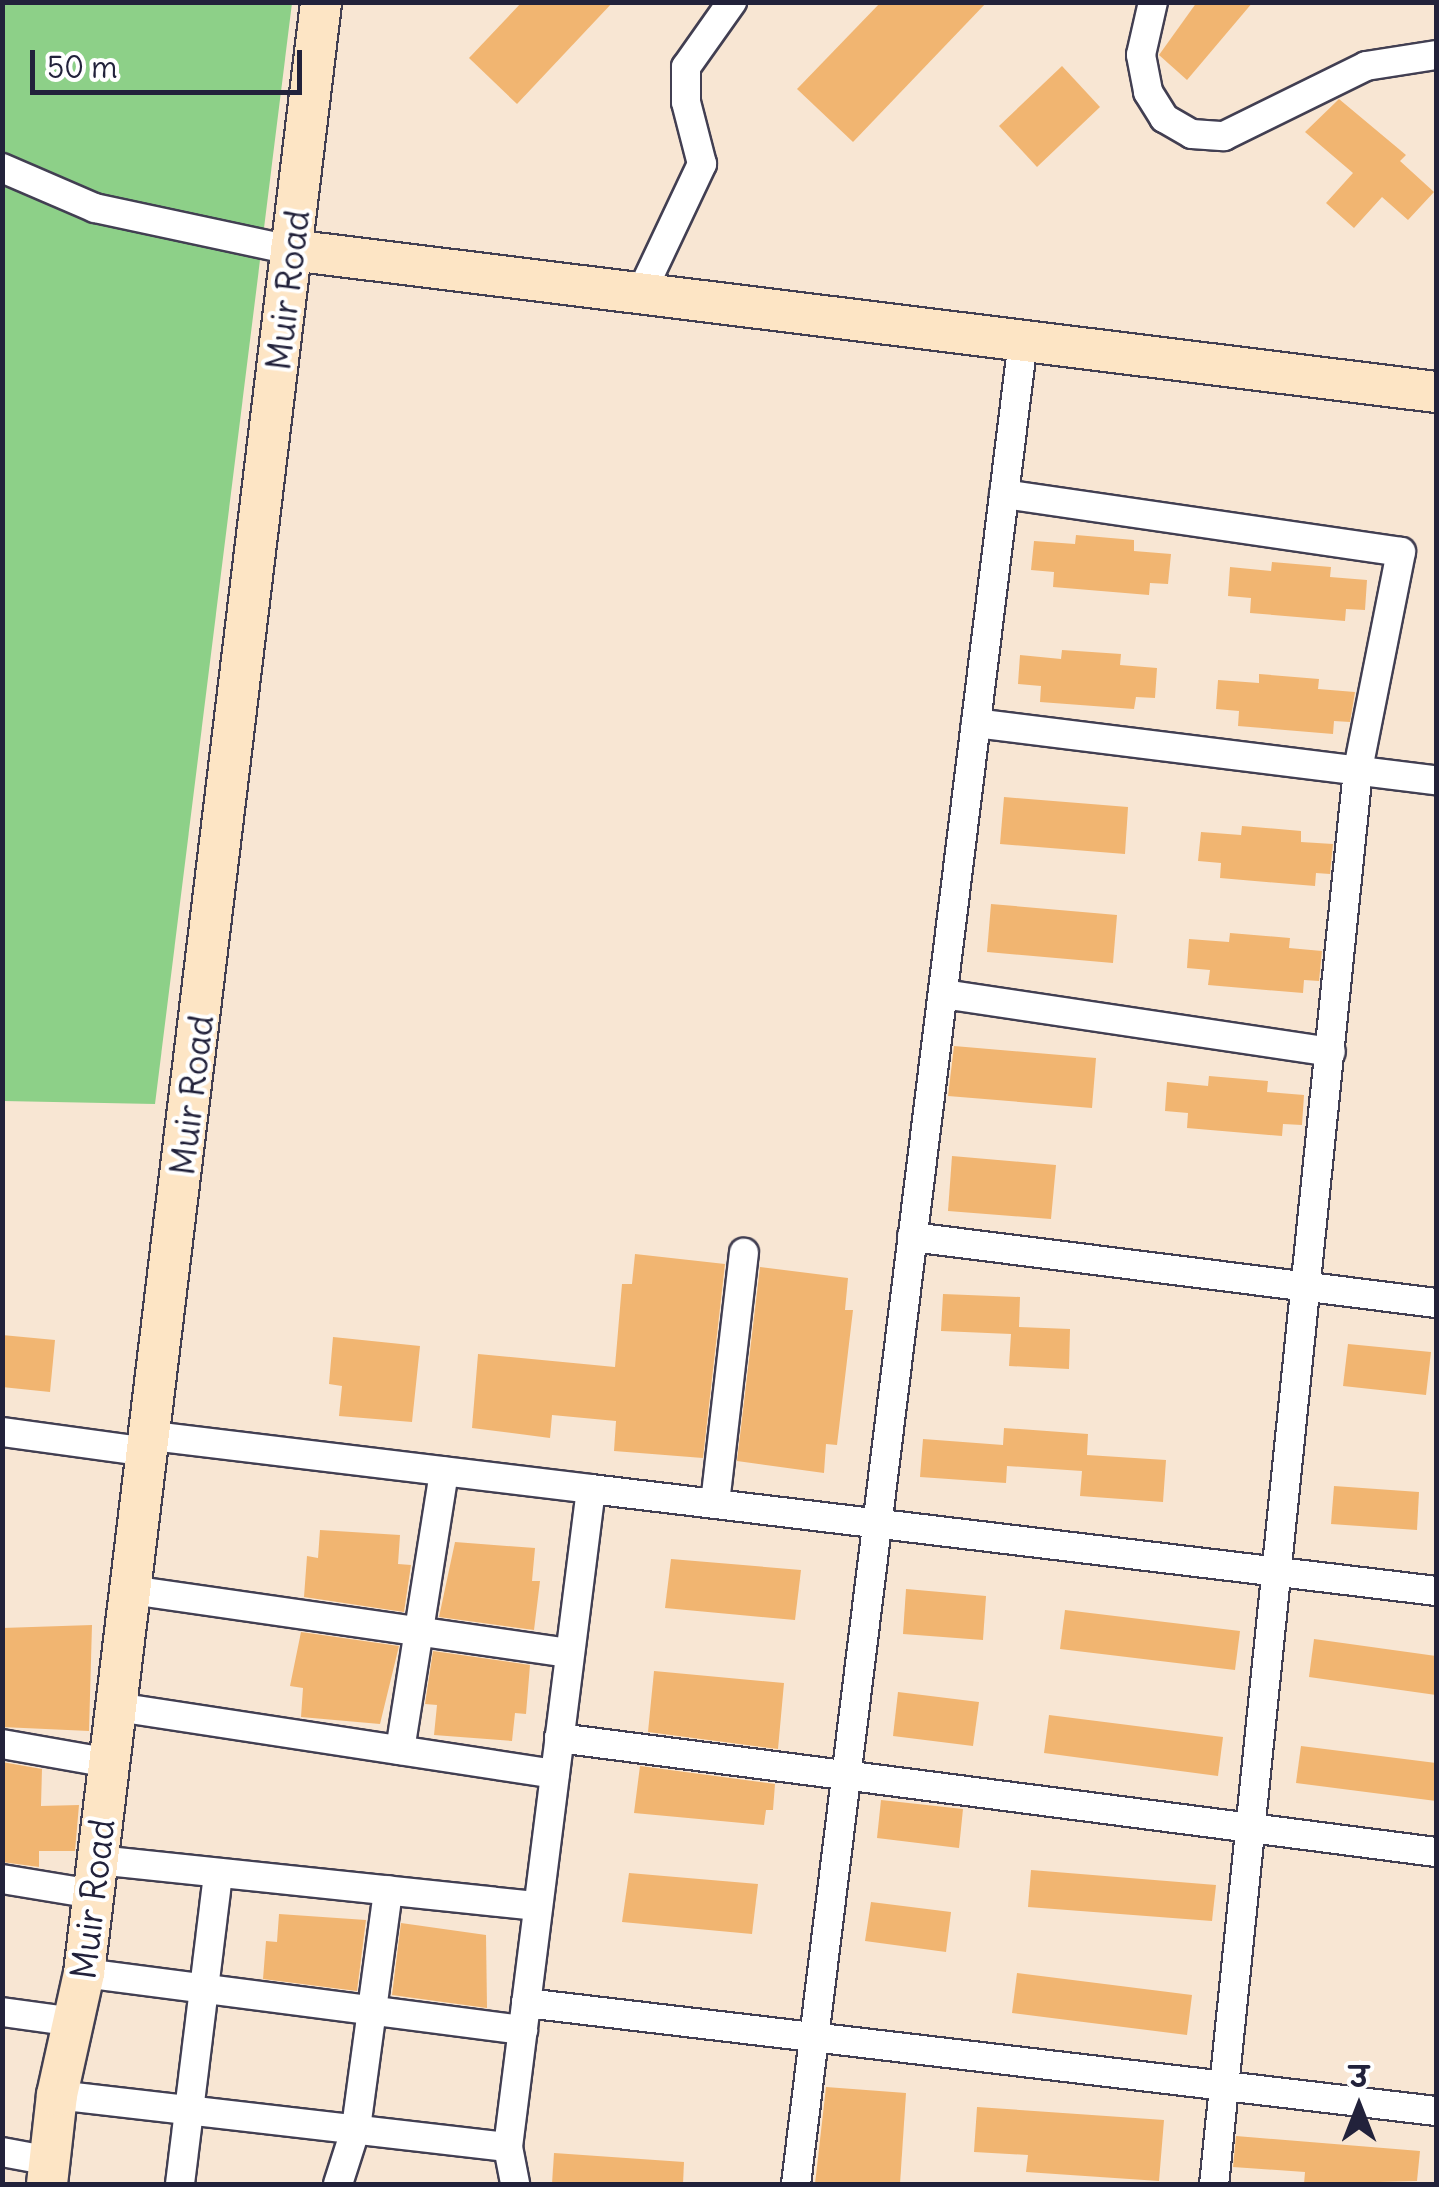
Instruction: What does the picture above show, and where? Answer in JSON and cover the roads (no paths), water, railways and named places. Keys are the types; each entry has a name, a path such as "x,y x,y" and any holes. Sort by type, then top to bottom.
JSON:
{"main road":[{"name":"Muir Road","path":"48,2173 57,2095 84,1973 321,2"},
{"path":"292,250 1436,392"}],"street":[{"path":"641,293 702,164 686,102 686,67 732,2"},
{"path":"1153,2 1140,56 1148,92 1164,118 1192,134 1224,136 1366,66 1436,55"},
{"path":"2,168 95,208 292,250"},
{"path":"796,2184 1023,341"},
{"path":"1004,494 1402,552 1358,770 1280,1572 1214,2184"},
{"path":"976,723 1436,780"},
{"path":"943,994 1331,1052"},
{"path":"912,1237 1436,1303"},
{"path":"715,1503 744,1253"},
{"path":"2,1432 444,1471 1436,1591"},
{"path":"400,1750 444,1471"},
{"path":"516,2184 508,2147 591,1489"},
{"path":"131,1590 569,1653"},
{"path":"116,1708 554,1774"},
{"path":"559,1738 1436,1852"},
{"path":"2,1744 110,1763"},
{"path":"2,1879 218,1873 538,1906"},
{"path":"180,2184 218,1873"},
{"path":"338,2184 356,2128 388,1890"},
{"path":"84,1973 372,2010 814,2037 1436,2111"},
{"path":"2,2012 75,2022"},
{"path":"57,2095 508,2147"},
{"path":"2,2152 48,2173"}]}
